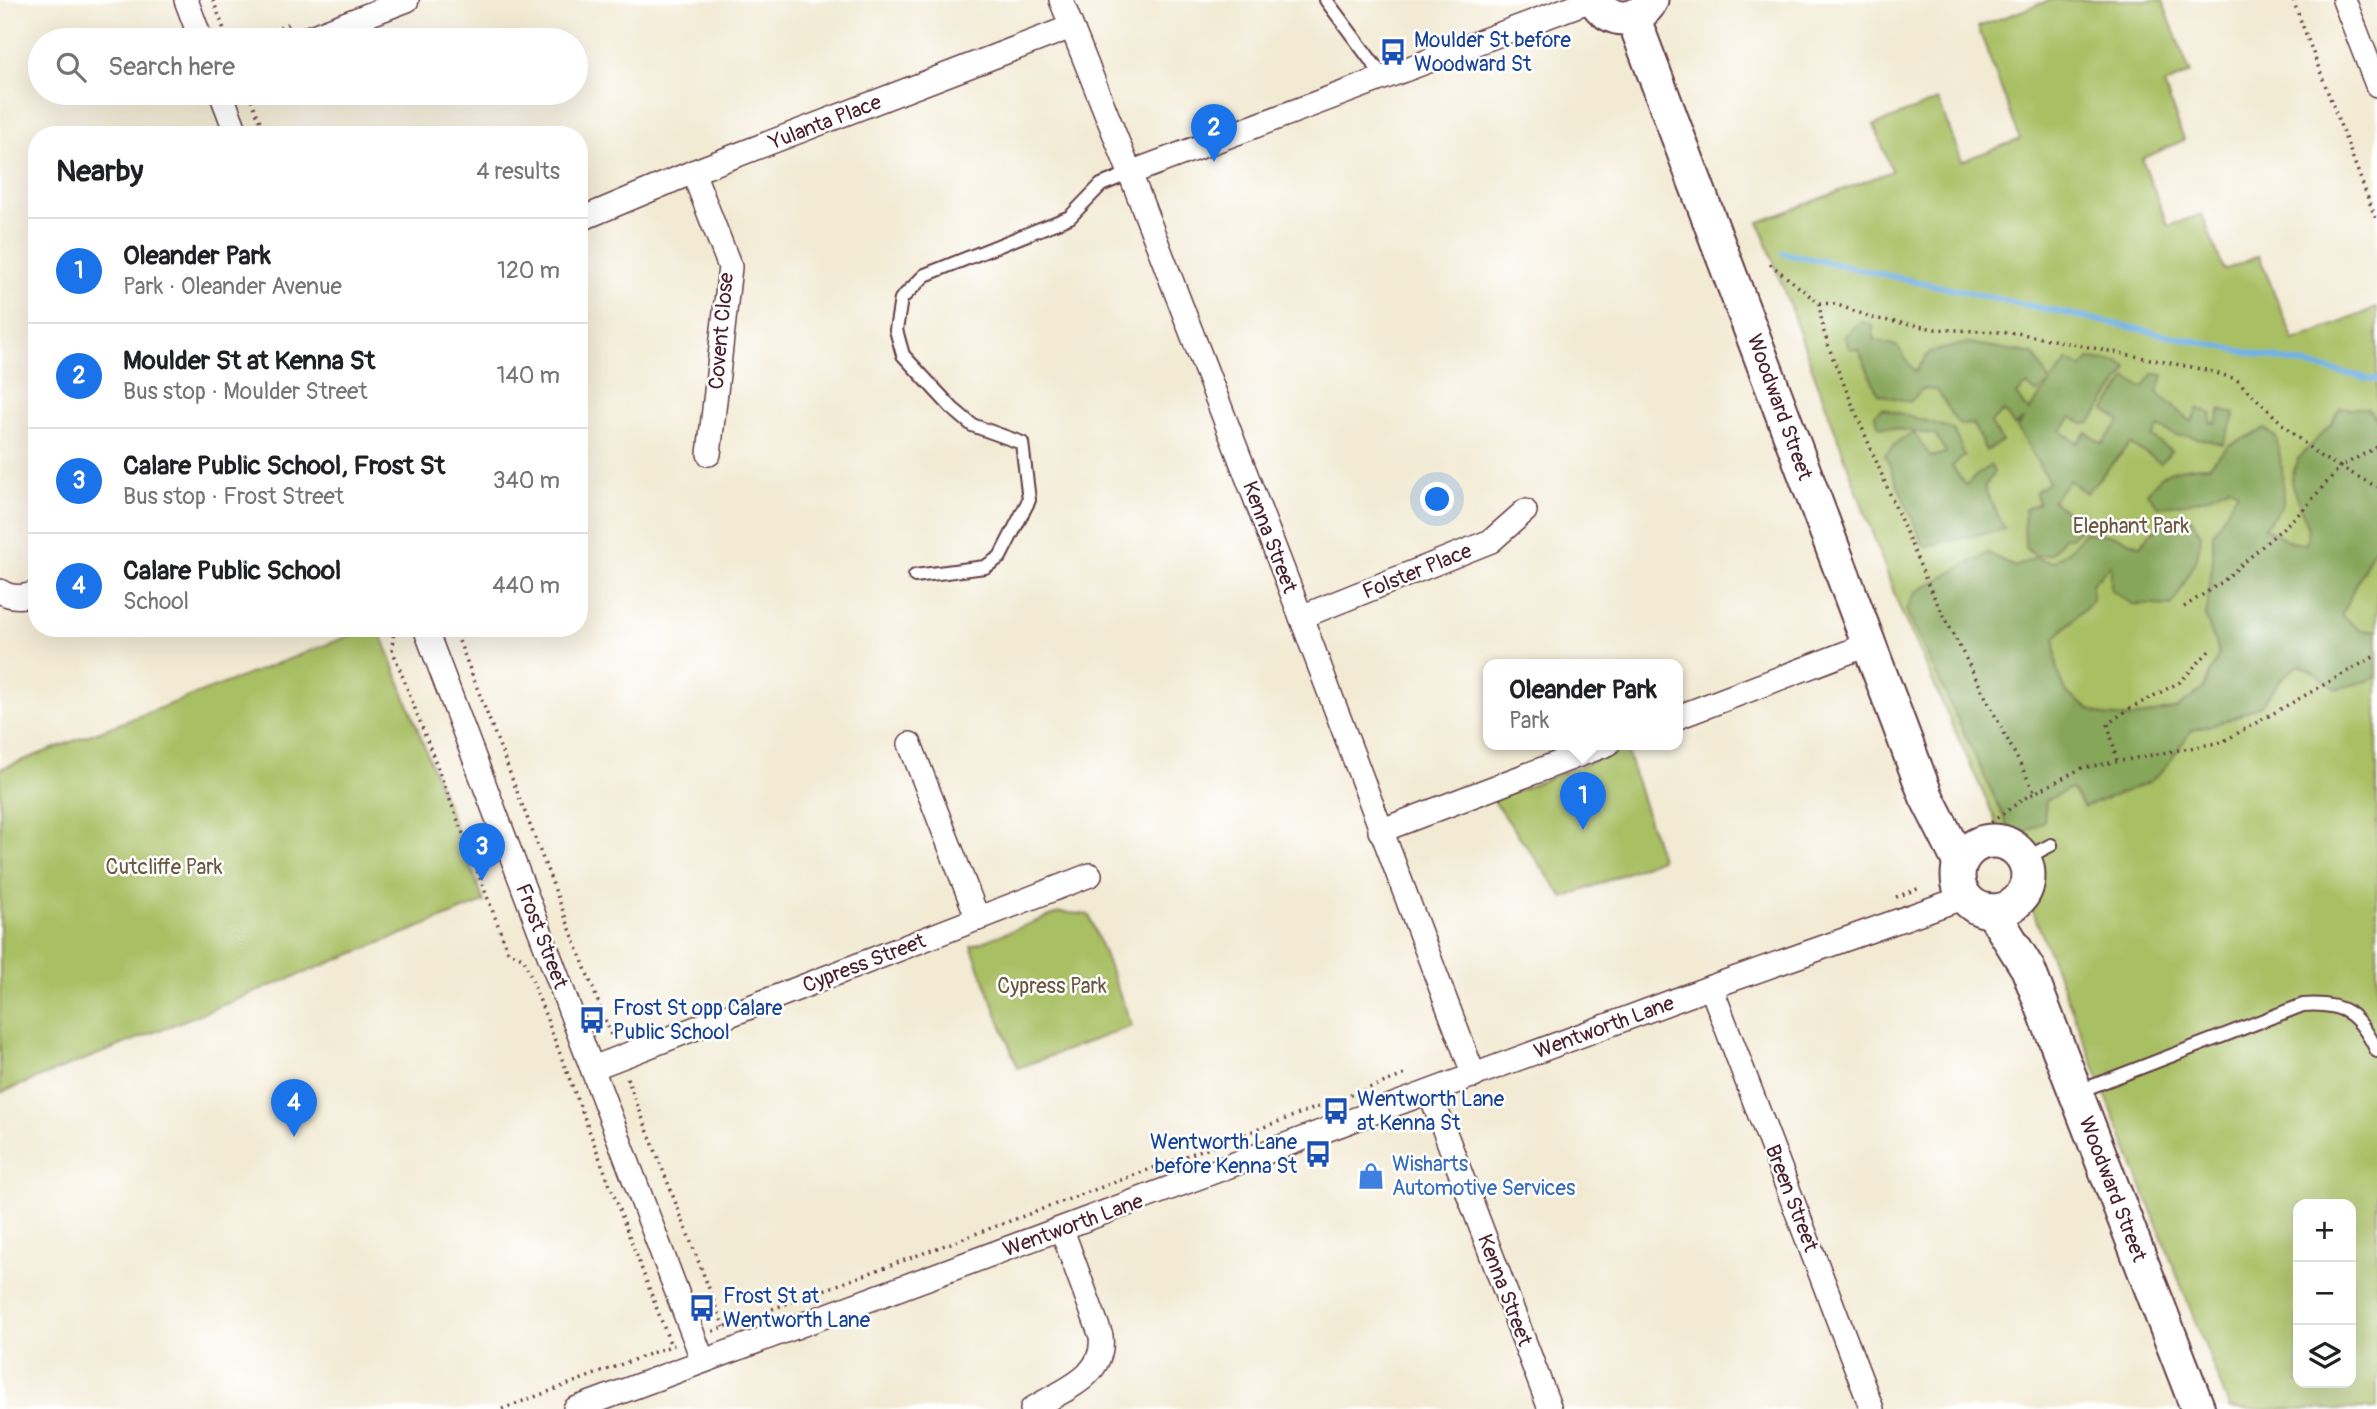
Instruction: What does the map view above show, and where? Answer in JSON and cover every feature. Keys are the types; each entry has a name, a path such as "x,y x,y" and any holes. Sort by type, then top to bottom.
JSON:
{"street":[{"path":"186,0 196,28"},
{"path":"334,28 407,0"},
{"name":"Kenna Street","path":"1061,0 1301,617 1474,1076"},
{"path":"1130,173 1593,0 1606,14 1624,19 1642,9"},
{"path":"2344,0 2377,85"},
{"name":"Woodward Street","path":"1642,9 1732,276 1867,645 1926,796 1960,863 1958,883 1993,902 2028,968 2198,1409"},
{"name":"Yulanta Place","path":"588,216 692,172 1072,27"},
{"path":"226,105 234,126"},
{"name":"Covent Close","path":"692,172 730,267 709,454"},
{"name":"Folster Place","path":"1301,617 1491,541 1525,511"},
{"path":"0,591 2,594 22,598 28,596"},
{"name":"Frost Street","path":"428,637 703,1361"},
{"path":"1683,716 1867,645"},
{"path":"910,744 978,919"},
{"path":"1380,831 1592,750"},
{"path":"1926,796 1987,836 2037,852 2028,878 1993,902"},
{"path":"1960,863 1966,853 1987,836"},
{"name":"Cypress Street","path":"593,1068 1090,875"},
{"name":"Wentworth Lane","path":"575,1409 1711,987 1993,902"},
{"name":"Breen Street","path":"1711,987 1872,1409"},
{"name":"Kenna Street","path":"1430,1093 1549,1409"},
{"path":"1032,1409 1084,1379 1100,1360 1101,1336 1062,1230"}],"lane":[{"path":"1326,0 1384,78"},
{"path":"915,576 985,567 1000,557 1029,500 1023,443 972,425 951,408 903,355 897,330 901,299 925,275 1070,217 1101,185 1130,173"},
{"path":"2076,1092 2303,1005 2334,1006 2349,1012 2362,1023 2377,1051"}],"path":[{"path":"212,0 223,28"},
{"path":"2293,0 2377,222"},
{"path":"254,105 262,126"},
{"path":"1770,264 1819,303 1835,304 1873,318 1935,329 2017,333 2206,370 2236,379 2321,457 2377,487"},
{"path":"1819,303 1823,329 1832,356 1929,587 2035,793"},
{"path":"2184,607 2221,582 2302,512 2340,467 2377,447"},
{"path":"393,637 392,649 508,951 524,959 671,1346"},
{"path":"457,637 724,1327"},
{"path":"2118,760 2108,724 2127,710 2180,682 2211,649"},
{"path":"1987,836 2023,799 2082,768 2222,742 2377,655"},
{"path":"502,1409 1407,1074"}],"green space":[{"name":"Elephant Park","path":"2050,0 2162,0 2190,73 2164,85 2184,140 2142,159 2168,226 2202,214 2224,270 2259,256 2294,341 2377,308 2377,1409 2230,1409 2007,846 1900,609 1759,222 1892,171 1874,125 1938,100 1962,161 2020,139 1978,27"},
{"path":"1860,322 1873,325 1874,340 1897,346 1915,372 1930,352 1968,343 2034,354 2050,383 2068,360 2082,368 2089,359 2119,362 2128,369 2090,423 2083,424 2072,417 2061,431 2077,443 2086,432 2102,444 2120,421 2105,410 2127,378 2143,388 2153,374 2164,375 2157,393 2192,422 2198,408 2212,414 2210,422 2216,423 2221,409 2235,414 2223,444 2189,436 2176,436 2159,427 2152,437 2171,451 2161,463 2130,444 2086,493 2069,480 2052,500 2083,525 2071,538 2064,537 2051,554 2035,556 2025,547 2024,510 2039,503 2035,492 2049,482 2017,427 2023,419 2014,426 2004,411 1990,423 2002,441 1986,451 1973,424 1959,425 1937,390 1922,389 1910,402 1878,394 1859,350 1849,348 1845,336","holes":["2049,384 2029,411 2016,395 2027,385 2036,393"]},
{"path":"1882,408 1953,429 1965,456 1952,466 1965,485 1990,465 1994,472 1984,488 2005,529 1924,546 1885,455 1901,439 1914,433 1931,457 1946,453 1936,435 1879,426 1875,414"},
{"path":"2340,408 2367,408 2377,419 2377,542 2341,615 2360,630 2377,631 2377,676 2336,689 2299,665 2284,676 2261,705 2228,720 2191,731 2166,767 2150,782 2084,807 2071,788 2046,801 2044,821 2024,833 2008,826 1906,610 1916,592 1988,553 2015,567 2035,558 2053,562 2070,550 2084,532 2117,536 2141,546 2150,534 2176,515 2191,518 2201,535 2197,559 2172,606 2132,604 2111,590 2111,565 2092,584 2092,601 2055,638 2057,669 2067,693 2089,709 2106,716 2132,718 2177,708 2203,689 2219,654 2206,618 2213,559 2213,533 2238,492 2229,486 2195,501 2158,506 2147,493 2167,473 2182,468 2209,466 2228,446 2265,429 2276,437 2282,467 2283,504 2264,528 2291,542 2306,544 2308,527 2291,483 2297,460 2331,424"},
{"name":"Cutcliffe Park","path":"346,637 382,637 484,902 0,1093 0,769"},
{"path":"1627,750 1661,859 1564,898 1493,800"},
{"name":"Cypress Park","path":"1060,912 1089,915 1132,1026 1018,1068 971,946"}],"waterway":[{"path":"1783,253 2377,380"}],"place":[{"name":"Moulder St before Woodward St","path":"1393,52"},
{"name":"Moulder St at Kenna St","path":"1214,162"},
{"name":"Oleander Park","path":"1583,830"},
{"name":"Calare Public School, Frost St","path":"482,881"},
{"name":"Frost St opp Calare Public School","path":"592,1020"},
{"name":"Wentworth Lane at Kenna St","path":"1336,1111"},
{"name":"Calare Public School","path":"294,1137"},
{"name":"Wentworth Lane before Kenna St","path":"1318,1154"},
{"name":"Wisharts Automotive Services","path":"1371,1176"},
{"name":"Frost St at Wentworth Lane","path":"702,1308"}]}
